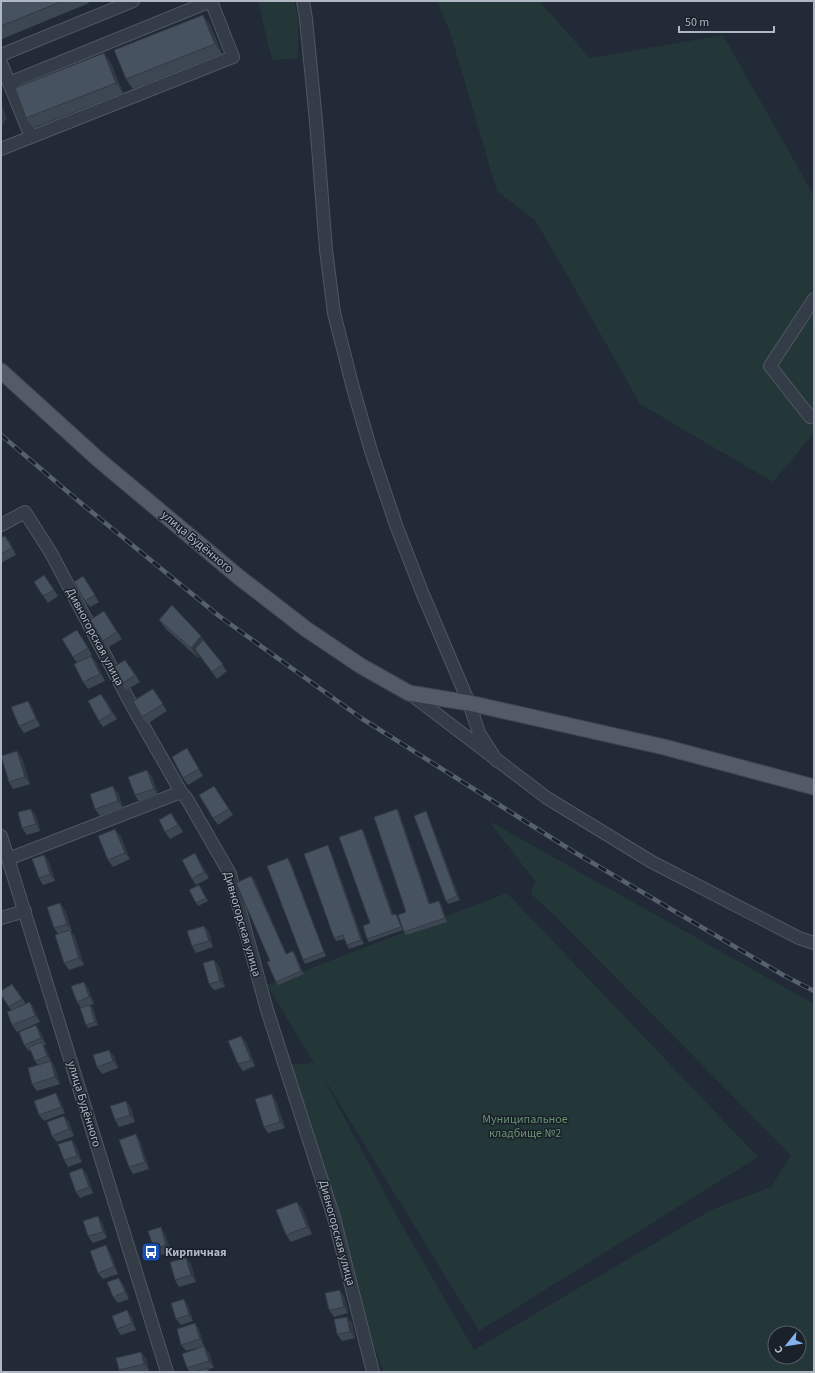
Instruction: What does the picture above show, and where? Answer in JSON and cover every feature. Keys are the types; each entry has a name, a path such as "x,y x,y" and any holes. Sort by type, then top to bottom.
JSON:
{"main road":[{"name":"улица Будённого","path":"1,371 99,460 246,583 306,629 361,666 409,693"},
{"path":"409,693 469,702 664,747 814,787"}],"street":[{"path":"31,137 1,62 133,1"},
{"path":"1,149 233,57 211,1 9,83"},
{"path":"303,1 314,105 326,250 334,313 353,388 369,444 396,525 422,592 469,702 479,733 497,761"},
{"path":"810,417 770,366 814,299"},
{"name":"Дивногорская улица","path":"1,525 24,512 51,554 130,704 230,874 267,1010 334,1218 373,1372"},
{"path":"409,693 547,798 652,862 799,938 814,943"},
{"path":"8,859 181,792"},
{"name":"улица Будённого","path":"1,836 167,1372"},
{"path":"1,918 25,911"}],"green space":[{"path":"258,1 294,1 298,19 298,58 272,60"},
{"path":"437,1 539,1 590,58 723,35 814,196 814,433 773,482 640,404 535,220 497,191 450,32"},
{"name":"Муниципальное кладбище №2","path":"489,821 814,1004 814,1372 383,1372 366,1321 291,1065 314,1063 267,985 507,893 758,1157 479,1331 320,1072 399,1220 474,1350 711,1210 771,1187 791,1155 556,917 531,894 535,881"}],"building":[{"path":"1,1 63,1 1,26"},
{"path":"203,15 215,44 126,79 114,50"},
{"path":"104,53 116,83 26,118 15,88"},
{"path":"5,536 12,548 1,554 1,538"},
{"path":"44,575 54,590 43,596 34,582"},
{"path":"83,576 95,595 85,601 74,582"},
{"path":"172,605 201,636 191,648 159,620"},
{"path":"104,611 117,632 103,641 90,620"},
{"path":"77,630 88,648 73,657 62,639"},
{"path":"203,640 223,664 212,672 195,649"},
{"path":"91,656 100,674 83,682 74,664"},
{"path":"125,660 135,675 122,684 112,668"},
{"path":"153,689 163,704 142,717 133,701"},
{"path":"101,694 112,713 99,721 88,701"},
{"path":"28,701 36,719 19,726 11,707"},
{"path":"187,748 199,769 183,778 172,757"},
{"path":"17,751 25,777 9,782 1,756"},
{"path":"147,770 154,789 135,795 128,777"},
{"path":"113,786 118,801 95,809 90,794"},
{"path":"214,786 229,809 213,818 199,795"},
{"path":"31,809 36,824 22,828 18,812"},
{"path":"397,809 429,904 439,901 445,918 404,932 398,915 406,912 374,817"},
{"path":"426,811 457,896 446,901 414,816"},
{"path":"171,813 178,825 165,832 159,820"},
{"path":"115,829 125,853 108,860 98,836"},
{"path":"362,829 392,915 396,914 401,927 367,939 363,926 370,923 339,837"},
{"path":"328,845 361,940 347,945 343,935 334,938 304,854"},
{"path":"195,853 204,872 192,879 182,860"},
{"path":"44,855 50,874 39,878 32,859"},
{"path":"288,858 324,952 303,960 267,866"},
{"path":"251,876 286,954 293,951 301,971 276,982 267,962 270,961 236,883"},
{"path":"199,885 206,898 196,903 189,890"},
{"path":"60,903 67,924 54,928 47,907"},
{"path":"204,926 209,941 192,946 187,931"},
{"path":"70,930 79,958 64,963 55,935"},
{"path":"214,960 220,981 209,984 203,963"},
{"path":"84,982 89,997 77,1002 71,986"},
{"path":"12,984 22,999 9,1007 1,995 1,991"},
{"path":"30,1002 35,1016 12,1025 7,1012"},
{"path":"90,1005 95,1022 86,1025 80,1008"},
{"path":"36,1025 41,1038 24,1045 19,1032"},
{"path":"241,1036 251,1060 238,1064 228,1041"},
{"path":"42,1042 47,1056 35,1061 29,1047"},
{"path":"109,1050 113,1061 97,1067 93,1055"},
{"path":"51,1061 55,1077 32,1084 28,1068"},
{"path":"56,1093 61,1107 39,1115 34,1101"},
{"path":"272,1094 280,1122 264,1127 255,1099"},
{"path":"126,1101 130,1115 115,1120 110,1106"},
{"path":"64,1116 69,1129 52,1136 47,1122"},
{"path":"136,1134 145,1162 129,1167 119,1140"},
{"path":"72,1140 77,1156 64,1160 58,1144"},
{"path":"82,1168 89,1187 76,1192 69,1173"},
{"path":"297,1202 307,1227 286,1235 276,1210"},
{"path":"98,1216 103,1232 88,1236 83,1221"},
{"path":"161,1227 166,1245 154,1249 148,1231"},
{"path":"106,1245 114,1267 98,1273 90,1251"},
{"path":"186,1258 191,1275 175,1280 170,1262"},
{"path":"119,1278 125,1292 113,1297 107,1282"},
{"path":"340,1290 344,1307 329,1310 325,1293"},
{"path":"184,1299 189,1315 176,1319 171,1303"},
{"path":"127,1310 132,1323 117,1329 112,1316"},
{"path":"347,1317 350,1332 337,1334 334,1319"},
{"path":"195,1323 200,1339 181,1345 177,1329"},
{"path":"204,1346 209,1361 187,1368 182,1354"},
{"path":"141,1352 144,1364 119,1370 116,1358"},
{"path":"207,1368 209,1372 194,1372"}],"railway":[{"path":"1,435 82,504 219,616 361,718 574,852 783,975 814,991"}],"place":[{"name":"Кирпичная","path":"151,1252"}]}
